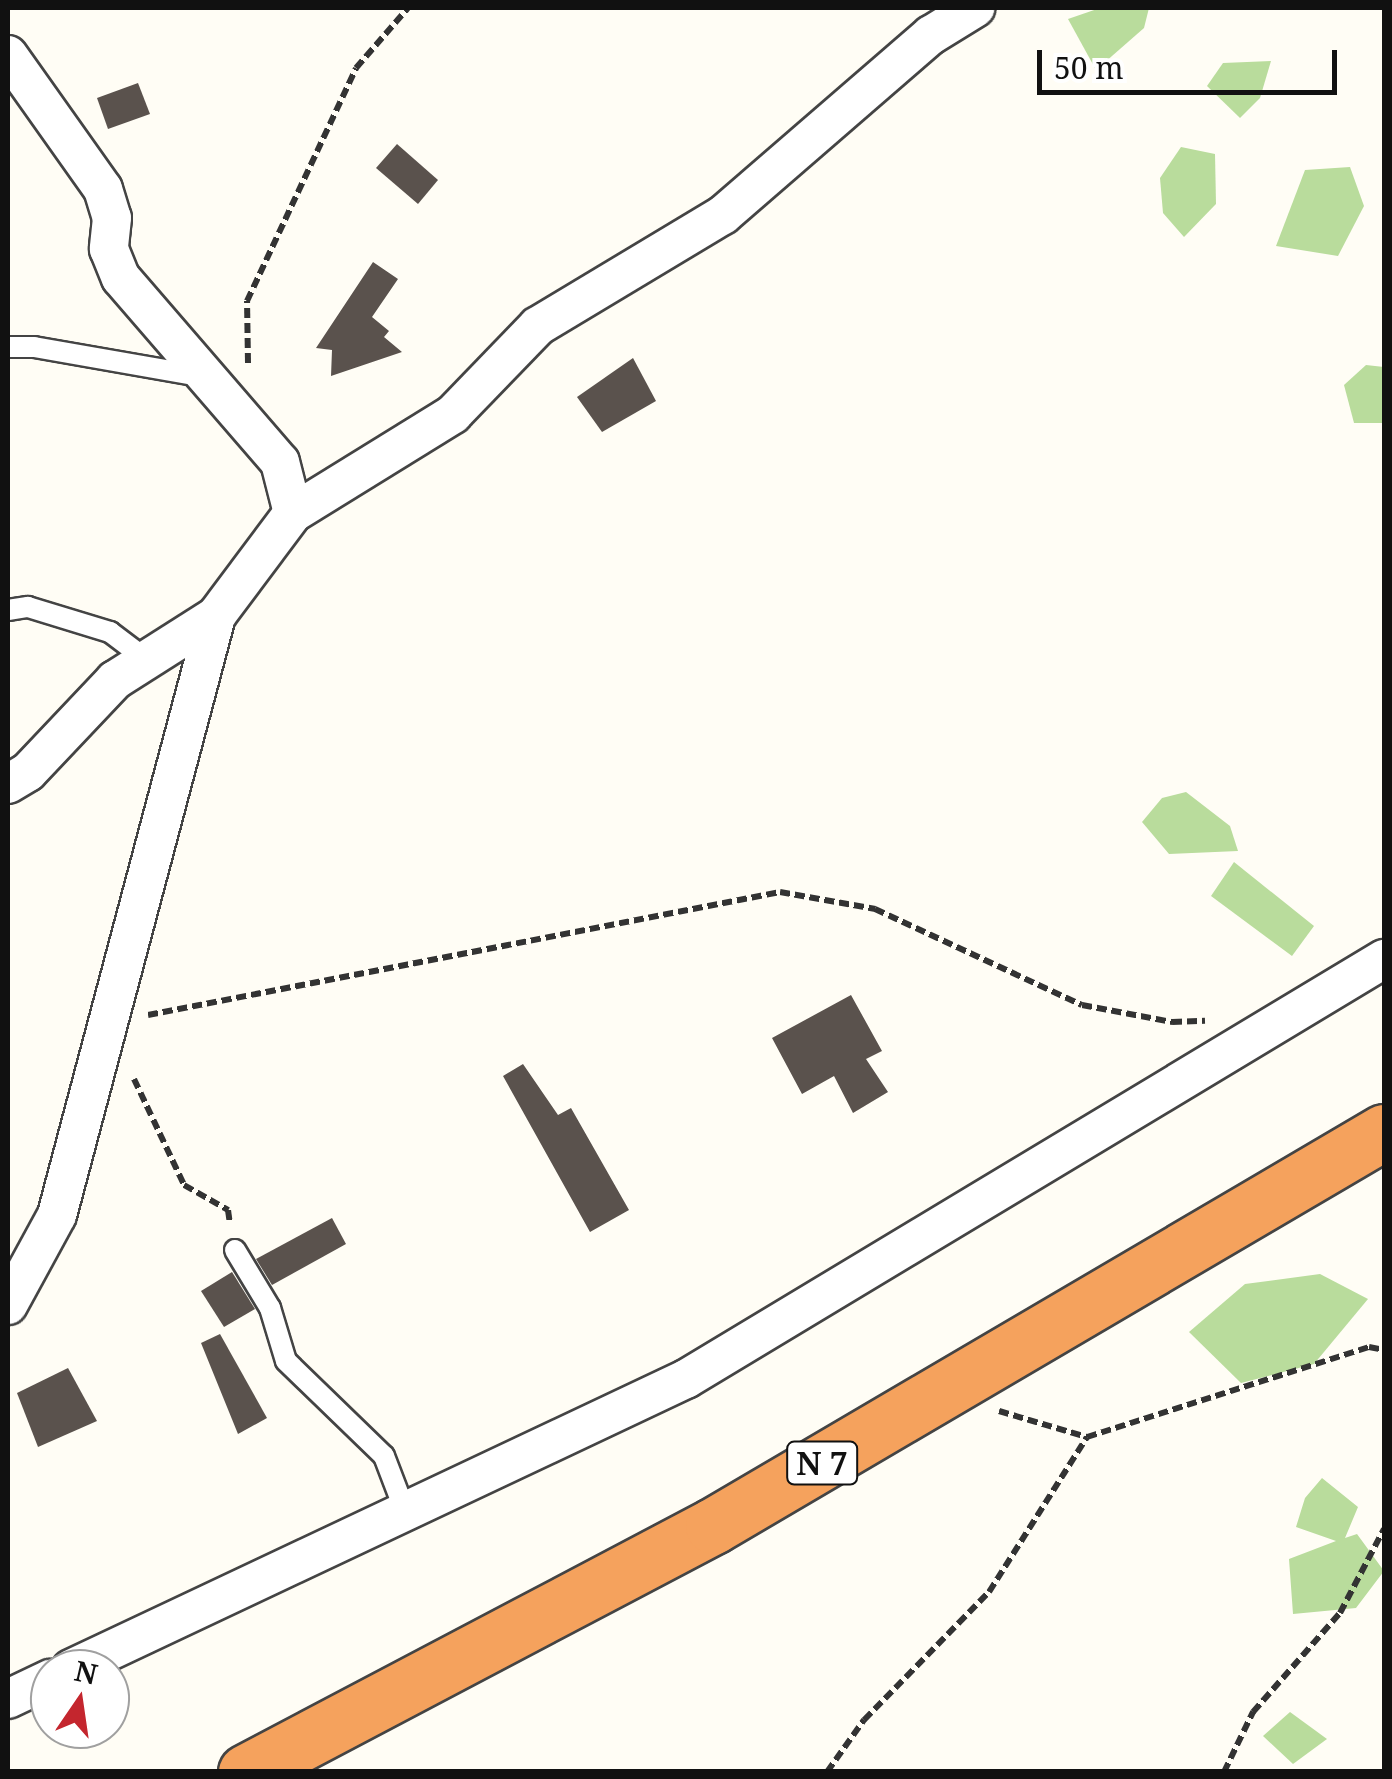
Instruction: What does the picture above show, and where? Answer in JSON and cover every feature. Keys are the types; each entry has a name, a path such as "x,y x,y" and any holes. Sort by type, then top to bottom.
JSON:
{"highway":[{"name":"N 7","path":"246,1772 713,1526 1384,1132"}],"street":[{"path":"8,784 28,772 115,680 216,616 293,513 453,414 538,326 724,216 931,35 975,8"},
{"path":"8,55 102,190 112,218 108,249 121,278 280,462 293,513"},
{"path":"8,1306 57,1215 216,616"},
{"path":"113,1649 686,1378 1384,959"}],"lane":[{"path":"8,347 34,347 207,377"},
{"path":"8,610 28,607 110,632 147,660"},
{"path":"235,1250 270,1308 286,1361 384,1456 406,1511"}],"path":[{"path":"248,424 247,301 356,68 408,8"},
{"path":"235,1250 228,1210 184,1185 108,1023 780,892 876,909 1082,1005 1172,1022 1211,1020"},
{"path":"941,1393 1086,1437 1370,1347 1384,1350"},
{"path":"827,1772 864,1720 989,1592 1086,1437"},
{"path":"1224,1772 1253,1712 1340,1614 1384,1529"}],"green space":[{"path":"1100,8 1149,8 1144,28 1096,70 1068,19"},
{"path":"1271,61 1260,98 1240,118 1207,86 1223,63"},
{"path":"1181,147 1215,154 1216,204 1184,237 1163,213 1160,178"},
{"path":"1350,167 1364,206 1338,256 1276,246 1305,170"},
{"path":"1366,365 1384,367 1384,423 1354,423 1344,385"},
{"path":"1186,792 1230,826 1238,851 1169,854 1142,822 1162,798"},
{"path":"1234,862 1314,926 1292,956 1211,896"},
{"path":"1320,1274 1368,1299 1314,1364 1241,1383 1189,1332 1245,1284"},
{"path":"1322,1478 1358,1507 1345,1538 1357,1534 1384,1571 1356,1608 1293,1614 1289,1559 1336,1541 1296,1527 1305,1498"},
{"path":"1290,1712 1327,1739 1293,1764 1263,1736"}],"building":[{"path":"138,83 150,114 108,129 97,98"},
{"path":"397,144 438,180 418,204 376,168"},
{"path":"373,262 398,279 372,317 389,331 384,337 402,352 331,376 332,350 316,348"},
{"path":"633,358 656,401 602,432 577,397"},
{"path":"851,995 882,1051 866,1059 888,1092 853,1113 834,1076 802,1094 772,1038"},
{"path":"523,1064 558,1115 571,1108 629,1210 590,1232 503,1076"},
{"path":"332,1218 346,1244 272,1285 256,1259"},
{"path":"232,1272 255,1309 224,1327 201,1291"},
{"path":"220,1334 267,1418 238,1434 201,1343"},
{"path":"68,1368 97,1421 38,1447 17,1393"}]}
